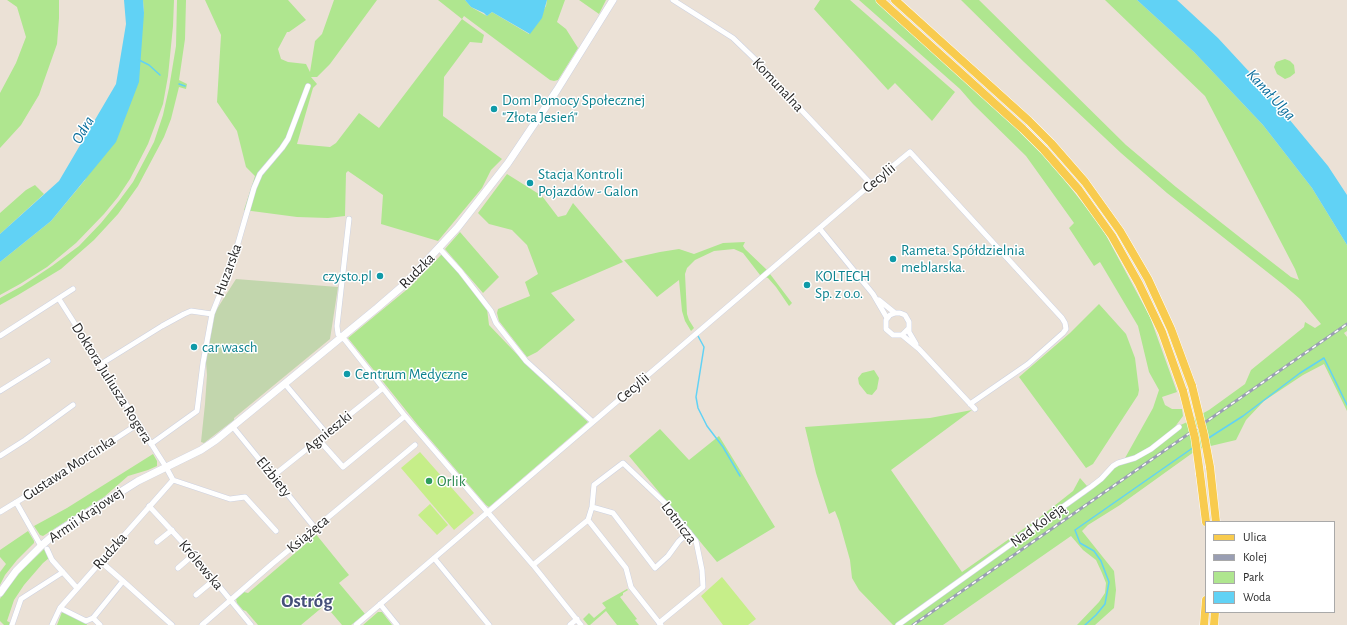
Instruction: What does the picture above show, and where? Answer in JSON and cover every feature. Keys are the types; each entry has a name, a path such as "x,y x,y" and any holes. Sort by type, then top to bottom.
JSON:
{"main road":[{"path":"880,0 1023,129 1044,150 1079,190 1112,236 1139,284 1162,332 1183,391 1195,438 1206,521"},
{"path":"895,0 1051,142 1085,182 1120,231 1148,279 1171,329 1192,386 1203,429 1210,467 1216,521"},
{"path":"1204,625 1205,612"},
{"path":"1214,625 1215,613"}],"street":[{"name":"Rudzka","path":"166,467 211,444 233,427 392,296 439,248 508,163 557,90 613,0"},
{"name":"Komunalna","path":"673,0 732,38 761,65 775,82 871,184"},
{"name":"Huzarska","path":"150,444 195,414 198,410 203,362 212,314 234,258 257,179 288,139 308,86"},
{"name":"Cecylii","path":"356,625 910,152 1065,323 1066,329 1063,333 1028,364 970,404"},
{"path":"349,219 337,326 338,334 357,354 405,416 533,565 581,625"},
{"path":"820,228 873,294 887,318 886,325 888,332 895,336 902,335 908,329 909,322 906,317 900,313 895,313 873,294"},
{"path":"439,248 460,271 491,311 496,323 526,361 593,422"},
{"path":"0,336 73,289"},
{"name":"Doktora Juliusza Rogera","path":"59,299 166,467"},
{"path":"101,364 184,314 191,311 212,314"},
{"path":"887,318 895,313"},
{"path":"908,329 919,349"},
{"path":"902,335 919,349 975,409"},
{"path":"0,391 48,360"},
{"path":"285,384 327,434"},
{"name":"Agnieszki","path":"273,476 383,388"},
{"path":"0,456 74,405"},
{"path":"319,440 342,467 405,416"},
{"name":"Gustawa Morcinka","path":"0,512 138,424"},
{"name":"Elżbiety","path":"233,427 315,528"},
{"name":"Nad Koleją","path":"898,625 1092,486 1113,466 1135,458 1151,449 1179,428"},
{"name":"Książęca","path":"202,625 415,445"},
{"name":"Lotnicza","path":"592,507 594,485 623,462 665,503 696,541 702,570 703,587 660,624"},
{"path":"166,467 173,480 230,499 245,497 276,531"},
{"name":"Armii Krajowej","path":"0,593 16,571 44,547 57,532 138,481 166,467"},
{"name":"Rudzka","path":"52,625 60,608 173,480"},
{"path":"16,502 50,557 78,588"},
{"name":"Królewska","path":"149,506 194,555 251,625"},
{"path":"533,565 588,520 592,507 613,513 655,568 668,556 679,541 689,532"},
{"path":"588,520 626,568 631,587 660,624"},
{"path":"157,542 172,530"},
{"path":"178,568 194,555"},
{"path":"434,558 489,625"},
{"path":"100,561 172,625"},
{"path":"12,625 21,599 63,572"},
{"path":"196,595 214,580"},
{"path":"60,608 86,620 93,618 123,581"},
{"path":"380,604 397,625"},
{"path":"93,618 100,625"},
{"path":"570,625 577,619"}],"green space":[{"path":"7,0 59,0 59,18 57,44 39,95 21,125 0,148 0,93 16,63 26,37 17,7"},
{"path":"143,0 174,0 168,76 163,104 148,144 130,179 118,197 76,243 47,267 0,295 0,262 51,221 85,180 144,13"},
{"path":"177,0 186,0 185,39 179,80 187,84 186,89 179,87 171,119 164,137 138,186 118,214 94,240 61,269 0,305 0,298 22,286 79,246 101,223 133,182 154,142 163,115 176,46"},
{"path":"205,0 288,0 306,20 287,32 278,49 281,59 288,62 306,64 310,72 315,41 322,34 334,0 377,0 330,64 317,77 311,77 317,84 313,88 297,144 330,147 336,143 359,113 379,128 462,19 484,35 482,43 470,42 444,77 443,116 502,159 491,170 482,188 438,241 381,224 383,195 348,171 346,173 345,216 328,218 297,217 244,210 255,176 246,167 237,131 217,102 221,35"},
{"path":"438,0 465,0 471,7 487,16 492,12 529,34 546,6 547,0 565,0 557,22 566,29 578,48 558,80 550,80 464,16 462,19"},
{"path":"579,0 606,0 599,14"},
{"path":"820,0 850,0 955,92 932,121 895,83 888,90 814,9"},
{"path":"859,0 876,0 1039,148 1101,226 1150,317 1177,392 1162,397 1165,405 1172,409 1182,409 1183,416 1174,428 1209,410 1245,384 1251,370 1304,327 1305,322 1315,328 1321,324 1300,299 1285,286 1167,193 1121,153 1024,62 961,0 979,0 1126,145 1242,239 1291,277 1299,280 1295,269 1205,96 1105,0 1137,0 1194,52 1263,125 1312,188 1347,245 1347,331 1344,333 1347,337 1347,411 1324,364 1303,375 1264,401 1246,420 1236,440 1198,449 1120,505 1088,525 1082,531 1114,571 1116,590 1114,608 1095,625 1077,625 1099,602 1105,593 1106,583 1096,560 1083,550 1071,536 943,625 893,625 859,590 852,578 850,560 839,521 835,511 829,514 816,473 805,427 930,418 972,410 891,470 962,572 1039,518 1073,491 1080,478 1087,486 1093,483 1107,470 1132,457 1125,458 1153,408 1159,390 1149,372 1138,326 1100,262 1094,266 1069,228 1074,223 1026,156 973,104 960,89"},
{"path":"1285,59 1294,65 1295,73 1285,79 1277,74 1274,67 1276,62"},
{"path":"507,174 542,196 558,217 566,215 573,203 623,262 551,293 575,320 537,352 527,357 499,321 497,313 498,309 530,296 525,282 538,274 527,245 512,230 489,224 478,213"},
{"path":"35,185 44,194 0,234 0,213 26,190"},
{"path":"460,232 499,277 483,293 445,249"},
{"path":"745,242 743,246 745,249 767,270 792,303 789,306 776,287 768,278 760,275 743,253 734,249 714,251 695,260 687,268 685,274 687,314 694,328 691,331 685,321 682,311 679,280 657,297 624,260 679,249 694,254 723,243"},
{"path":"442,254 487,309 489,325 532,370 588,422 489,507 417,424 348,338 410,287"},
{"path":"236,279 338,287 330,339 234,418 234,420 204,443 201,442 207,375 206,362 215,312"},
{"path":"1099,304 1126,334 1135,358 1139,390 1138,395 1093,464 1086,468 1019,377 1070,333"},
{"path":"874,370 879,378 877,389 872,395 867,394 859,384 858,378 862,373"},
{"path":"660,429 689,460 719,436 775,527 717,562 629,456"},
{"name":"Orlik","path":"420,452 474,513 454,530 401,468"},
{"path":"153,454 157,461 157,466 128,476 104,497 43,536 40,535 34,526 67,508"},
{"path":"430,504 448,525 437,535 418,515"},
{"path":"28,531 34,543 17,560 5,575 0,585 0,572 6,564 0,557 0,550"},
{"path":"315,533 349,575 339,583 365,614 351,625 342,625 325,605 301,625 258,625 237,603 236,599 244,592 248,593 315,536"},
{"path":"44,549 49,558 24,585 14,600 7,621 15,625 4,625 0,621 0,599 2,595 21,571"},
{"path":"722,577 756,619 748,625 723,625 701,596"},
{"path":"627,589 628,590 620,597 637,619 635,620 639,625 617,625 606,611 590,625 588,625 583,619 589,613 594,618 606,608 602,603"},
{"path":"62,612 86,623 87,625 57,625"},
{"path":"378,612 382,612 392,625 363,625"}],"water":[{"path":"124,0 143,0 144,13 139,82 116,142 51,221 0,262 0,234 59,181 116,84 126,24"},
{"path":"465,0 547,0 542,18 530,34 492,12 487,16 471,7"},
{"path":"1137,0 1177,0 1218,38 1255,78 1328,166 1347,195 1347,245 1312,188 1263,125 1194,52"}],"waterway":[{"path":"139,60 149,65 160,75"},
{"path":"179,84 185,86"},
{"path":"698,336 704,347 696,397 698,408 707,426 723,447 740,476"},
{"path":"1207,439 1243,416 1300,373 1324,358 1347,405"},
{"path":"1085,625 1105,604 1109,582 1101,561 1094,551 1080,543 1075,530 1194,447"}],"railway":[{"path":"913,625 1347,324"}],"place":[{"name":"Dom Pomocy Społecznej \"Złota Jesień\"","path":"494,109"},
{"name":"Stacja Kontroli Pojazdów - Galon","path":"530,183"},
{"name":"Rameta. Spółdzielnia meblarska.","path":"893,259"},
{"name":"czysto.pl","path":"380,276"},
{"name":"KOLTECH Sp. z o.o.","path":"807,285"},
{"name":"car wasch","path":"194,347"},
{"name":"Centrum Medyczne","path":"347,374"},
{"name":"Orlik","path":"429,481"}],"district":[{"name":"Ostróg","path":"307,601"}],"water label":[{"name":"Kanał Ulga","path":"1271,95"},
{"name":"Odra","path":"83,130"}]}
